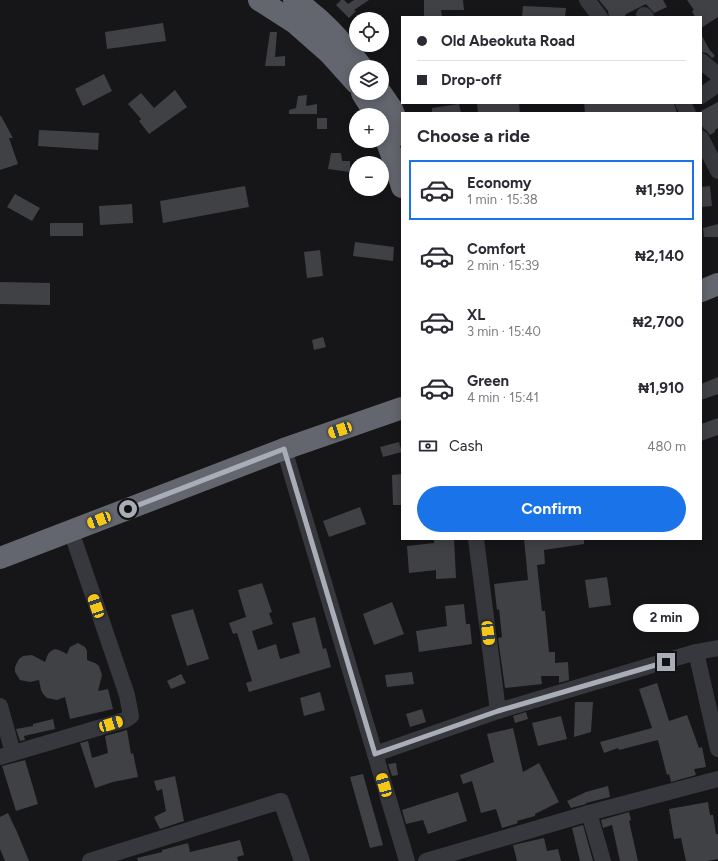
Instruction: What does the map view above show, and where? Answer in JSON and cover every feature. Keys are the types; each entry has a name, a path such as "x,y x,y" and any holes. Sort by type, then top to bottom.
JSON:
{"highway":[{"path":"259,0 295,22 328,53 349,76"},
{"path":"305,3 340,39 356,60"},
{"path":"386,100 392,109 401,132"},
{"path":"389,148 401,184"},
{"path":"702,278 718,271"},
{"path":"702,291 718,284"},
{"path":"0,558 284,449 401,408"}],"street":[{"path":"587,0 599,16"},
{"path":"702,62 718,75"},
{"path":"702,95 718,84"},
{"path":"702,140 718,171"},
{"path":"284,449 406,861"},
{"path":"0,706 6,755 125,720 131,716 127,695 71,531"},
{"path":"476,540 498,711"},
{"path":"375,754 498,711 696,652 718,648"},
{"path":"696,652 718,749"},
{"path":"426,861 589,813 718,779"},
{"path":"90,861 108,854 281,801 302,861"},
{"path":"589,813 603,861"}],"building":[{"path":"341,0 344,0 348,4 354,0 369,0 354,10 356,11 355,12 349,12 349,18 336,5"},
{"path":"424,0 463,0 464,10 441,10 442,16 424,16"},
{"path":"599,0 663,0 667,7 654,13 646,4 625,16 609,16 608,11"},
{"path":"687,0 718,0 718,17 702,27 702,16 694,16 692,11 694,10"},
{"path":"523,6 566,8 565,16 522,16"},
{"path":"163,23 166,41 107,49 105,32"},
{"path":"270,32 277,32 275,57 285,56 285,66 265,66"},
{"path":"702,36 709,49 715,56 712,58 707,53 702,52"},
{"path":"104,74 112,91 83,106 75,89"},
{"path":"175,90 187,107 149,134 139,121 141,119 128,104 141,93 154,108"},
{"path":"307,95 306,106 317,104 317,114 289,114 289,110 296,108 298,96"},
{"path":"718,102 718,128 710,135 702,126 701,111"},
{"path":"459,104 461,112 432,112 432,108"},
{"path":"477,104 519,104 520,112 478,112"},
{"path":"584,104 674,104 677,112 585,112"},
{"path":"0,116 13,138 9,138 18,164 0,170"},
{"path":"317,118 327,118 327,129 317,129"},
{"path":"39,130 99,133 98,150 38,146"},
{"path":"331,153 341,153 342,161 349,161 349,172 328,169"},
{"path":"245,186 249,207 163,223 160,201"},
{"path":"710,186 712,206 702,207 702,187"},
{"path":"15,194 40,208 32,221 7,207"},
{"path":"132,204 133,223 100,225 99,206"},
{"path":"50,223 83,223 83,236 50,236"},
{"path":"718,224 718,237 704,237 703,228"},
{"path":"355,242 394,247 393,261 353,256"},
{"path":"320,250 323,276 307,278 304,252"},
{"path":"0,282 50,283 50,305 0,304"},
{"path":"323,337 326,347 314,350 312,340"},
{"path":"718,377 718,394 702,400 702,384"},
{"path":"718,418 718,435 702,441 702,424"},
{"path":"399,442 401,452 383,457 380,447"},
{"path":"401,474 401,505 393,505 392,475"},
{"path":"360,507 366,524 329,537 323,521"},
{"path":"434,540 454,540 456,578 436,579 436,570 409,573 407,546 434,543"},
{"path":"524,540 584,540 584,544 544,550 545,564 537,565 542,611 545,611 549,652 555,652 555,663 568,662 569,680 559,683 559,676 541,676 542,684 505,688 498,638 502,637 499,609 497,610 494,584 528,580"},
{"path":"607,577 611,605 589,608 585,580"},
{"path":"262,583 272,612 269,613 273,624 252,631 258,650 276,644 280,659 300,653 292,623 315,617 323,649 326,648 331,667 249,692 246,683 252,681 237,633 233,634 229,623 246,617 238,590"},
{"path":"392,602 404,634 374,645 363,614"},
{"path":"464,604 466,624 470,624 472,644 419,652 416,631 447,626 445,606"},
{"path":"193,609 209,659 187,666 171,615"},
{"path":"78,643 85,647 87,651 87,660 99,666 102,675 98,691 108,689 113,709 70,719 65,697 57,700 47,698 41,690 39,680 30,682 20,680 15,672 15,667 19,659 23,656 32,655 45,662 51,651 55,649 67,654 70,647"},
{"path":"412,672 414,684 387,687 385,675"},
{"path":"181,674 186,683 171,689 167,681"},
{"path":"657,683 669,721 687,715 699,748 702,747 706,767 694,769 696,775 671,782 669,774 667,775 658,740 619,750 618,748 604,753 600,742 652,728 639,689"},
{"path":"320,692 325,710 304,716 300,698"},
{"path":"575,702 593,702 591,732 574,737"},
{"path":"422,709 426,722 410,727 406,714"},
{"path":"526,712 528,719 515,723 513,716"},
{"path":"561,716 567,739 538,746 532,723"},
{"path":"53,719 55,729 24,736 25,740 20,741 16,729 33,726 33,724"},
{"path":"513,728 523,772 539,763 559,802 535,814 535,816 517,821 518,823 502,828 496,809 481,813 472,781 463,784 460,775 494,762 487,734"},
{"path":"127,730 131,754 133,753 138,777 113,782 95,788 80,743 88,741 92,758 108,753 105,736"},
{"path":"25,760 38,804 16,811 2,766"},
{"path":"396,763 398,775 392,776 388,764"},
{"path":"363,774 383,845 370,848 350,777"},
{"path":"175,776 184,821 160,829 154,817 166,811 162,789 157,791 154,781"},
{"path":"608,786 610,797 571,808 567,801 586,792"},
{"path":"458,792 467,821 428,834 423,820 406,824 402,810"},
{"path":"708,802 710,815 713,815 716,834 718,834 718,859 707,861 686,861 681,838 674,839 669,809"},
{"path":"629,812 631,820 629,821 638,861 620,861 612,825 603,828 601,820"},
{"path":"8,813 29,861 5,861 0,849 0,817"},
{"path":"583,825 593,861 580,861 572,828"},
{"path":"544,838 547,851 558,849 561,861 517,861 513,845"},
{"path":"240,840 244,855 237,857 238,861 138,861 137,858 162,852 162,850 188,843 190,852"}],"route":[{"path":"128,509 284,449 375,754 498,711 666,662"}]}
